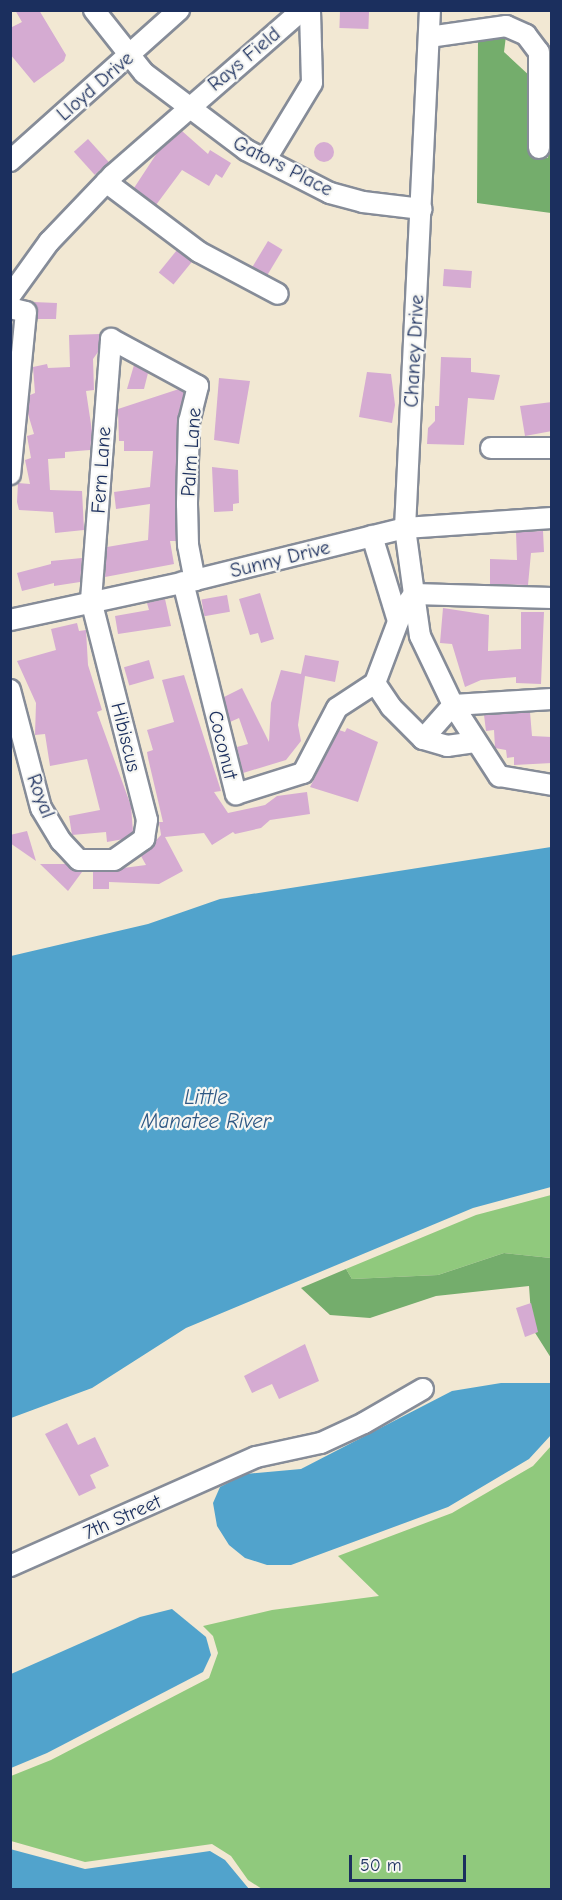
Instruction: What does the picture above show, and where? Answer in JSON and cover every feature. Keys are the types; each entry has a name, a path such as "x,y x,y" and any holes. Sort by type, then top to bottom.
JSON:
{"street":[{"name":"Gators Place","path":"94,10 144,73 218,132 330,193 363,202 422,209"},
{"name":"Lloyd Drive","path":"10,161 179,10"},
{"name":"Rays Field","path":"10,296 50,242 106,182 187,108 302,10"},
{"path":"266,159 312,83 310,10"},
{"name":"Chaney Drive","path":"430,10 405,528 420,636 453,705 499,776 552,785"},
{"path":"429,37 506,26 526,35 539,52 539,148"},
{"path":"106,182 199,252 278,294"},
{"path":"10,474 18,310"},
{"name":"Palm Lane","path":"111,339 198,386 189,421 187,504 189,581"},
{"name":"Fern Lane","path":"91,600 111,339"},
{"path":"490,448 552,448"},
{"name":"Sunny Drive","path":"10,620 91,600 189,581 405,528 552,518"},
{"path":"372,536 398,621"},
{"name":"Coconut","path":"189,581 236,795 303,773 337,708 375,683"},
{"path":"475,742 447,746 423,739 391,707 375,683 398,621 414,594 552,598"},
{"name":"Hibiscus","path":"91,600 147,820 144,839 114,860"},
{"name":"Royal","path":"10,690 41,808 61,841 79,860 114,860"},
{"path":"423,739 453,705 552,699"},
{"name":"7th Street","path":"10,1566 256,1457 321,1443 364,1424 423,1389"}],"green space":[{"path":"506,36 504,52 532,78 531,156 548,158 551,85 551,213 477,203 478,38"},
{"path":"551,1195 551,1258 504,1253 438,1275 352,1279 346,1269 476,1215"},
{"path":"504,1253 551,1258 551,1358 532,1328 529,1286 436,1296 370,1318 330,1315 301,1288 346,1269 352,1279 438,1275"},
{"path":"551,1446 551,1889 262,1889 248,1880 231,1856 212,1844 85,1862 11,1841 11,1776 51,1760 209,1678 218,1653 213,1636 203,1626 272,1610 379,1596 338,1556 452,1513 533,1466"}],"water":[{"name":"Little Manatee River","path":"551,847 551,1187 473,1208 186,1328 92,1388 11,1418 11,956 148,924 220,899"},
{"path":"501,1383 551,1383 551,1435 529,1459 448,1507 291,1565 267,1565 245,1558 229,1545 217,1526 213,1503 220,1487 245,1474 301,1469 452,1391"},
{"path":"172,1609 206,1637 211,1655 203,1672 47,1753 11,1768 11,1674 140,1617"},
{"path":"10,1849 85,1869 210,1851 225,1860 249,1889 11,1889"}],"building":[{"path":"15,10 39,10 66,55 64,61 34,83 10,54 10,28 22,22"},
{"path":"340,11 369,12 368,29 339,28"},
{"path":"182,131 208,154 210,150 231,163 222,178 216,174 209,186 182,170 156,205 134,188 157,153"},
{"path":"88,139 109,162 95,175 74,152"},
{"path":"324,142 331,145 334,152 331,159 324,162 317,159 314,152 317,145"},
{"path":"268,241 283,250 267,276 252,268"},
{"path":"177,250 192,262 174,284 159,273"},
{"path":"444,269 472,271 471,288 443,286"},
{"path":"33,302 57,303 56,319 37,319"},
{"path":"100,334 98,352 93,359 94,390 86,391 92,431 90,450 65,452 65,458 48,459 50,490 82,491 84,530 55,533 53,512 19,510 17,502 18,483 30,484 25,460 31,458 27,436 34,434 28,414 30,395 35,393 33,367 47,364 48,368 70,367 69,335"},
{"path":"441,357 471,358 471,372 500,375 494,400 468,398 464,445 427,444 428,428 435,421 435,406 439,406"},
{"path":"134,365 148,373 144,389 127,389"},
{"path":"367,372 391,374 395,405 392,423 359,417"},
{"path":"219,378 250,381 239,444 214,440"},
{"path":"179,389 184,392 177,421 176,541 170,541 174,564 105,577 107,547 148,540 150,504 116,509 114,492 150,487 153,451 124,451 124,441 119,441 118,409"},
{"path":"552,402 552,431 525,436 520,406"},
{"path":"212,467 238,470 239,503 233,504 233,511 214,512"},
{"path":"543,531 544,552 531,553 528,585 490,584 490,559 517,560 516,532"},
{"path":"82,558 80,582 54,586 54,583 22,591 17,573 51,564 51,561"},
{"path":"260,593 274,639 261,643 258,633 250,635 239,599"},
{"path":"227,595 230,612 204,616 201,600"},
{"path":"165,599 171,626 118,634 115,616 149,610 147,603"},
{"path":"443,608 489,615 488,651 521,649 521,612 544,612 541,684 516,683 516,677 481,680 465,687 452,644 440,643"},
{"path":"77,623 79,631 86,630 88,665 102,710 97,712 131,806 133,832 124,839 107,842 106,832 72,835 69,816 100,810 87,759 50,766 45,734 35,735 36,703 17,661 56,650 51,629"},
{"path":"305,655 339,661 335,682 305,676 298,725 301,741 286,760 243,773 237,747 248,744 239,718 230,722 224,697 242,688 269,742 271,703 281,670 301,674"},
{"path":"149,660 154,678 129,685 124,667"},
{"path":"184,675 221,791 214,792 228,813 265,805 277,796 307,792 310,814 270,820 261,828 235,834 233,832 212,845 204,833 165,837 183,871 159,884 109,882 109,889 93,889 93,872 146,865 141,856 161,835 159,822 163,822 148,758 147,752 153,750 147,730 174,722 162,680"},
{"path":"530,712 532,736 552,737 552,763 514,765 514,757 507,758 506,750 495,748 494,730 486,731 484,715"},
{"path":"347,728 378,742 358,802 310,787 339,730 345,732"},
{"path":"27,831 36,861 10,843 10,835"},
{"path":"40,864 66,864 82,872 68,891"},
{"path":"531,1303 538,1332 525,1337 516,1308"},
{"path":"305,1344 319,1381 279,1399 272,1384 252,1393 244,1376"},
{"path":"67,1423 78,1445 95,1437 109,1466 90,1475 96,1488 79,1496 45,1434"}]}
